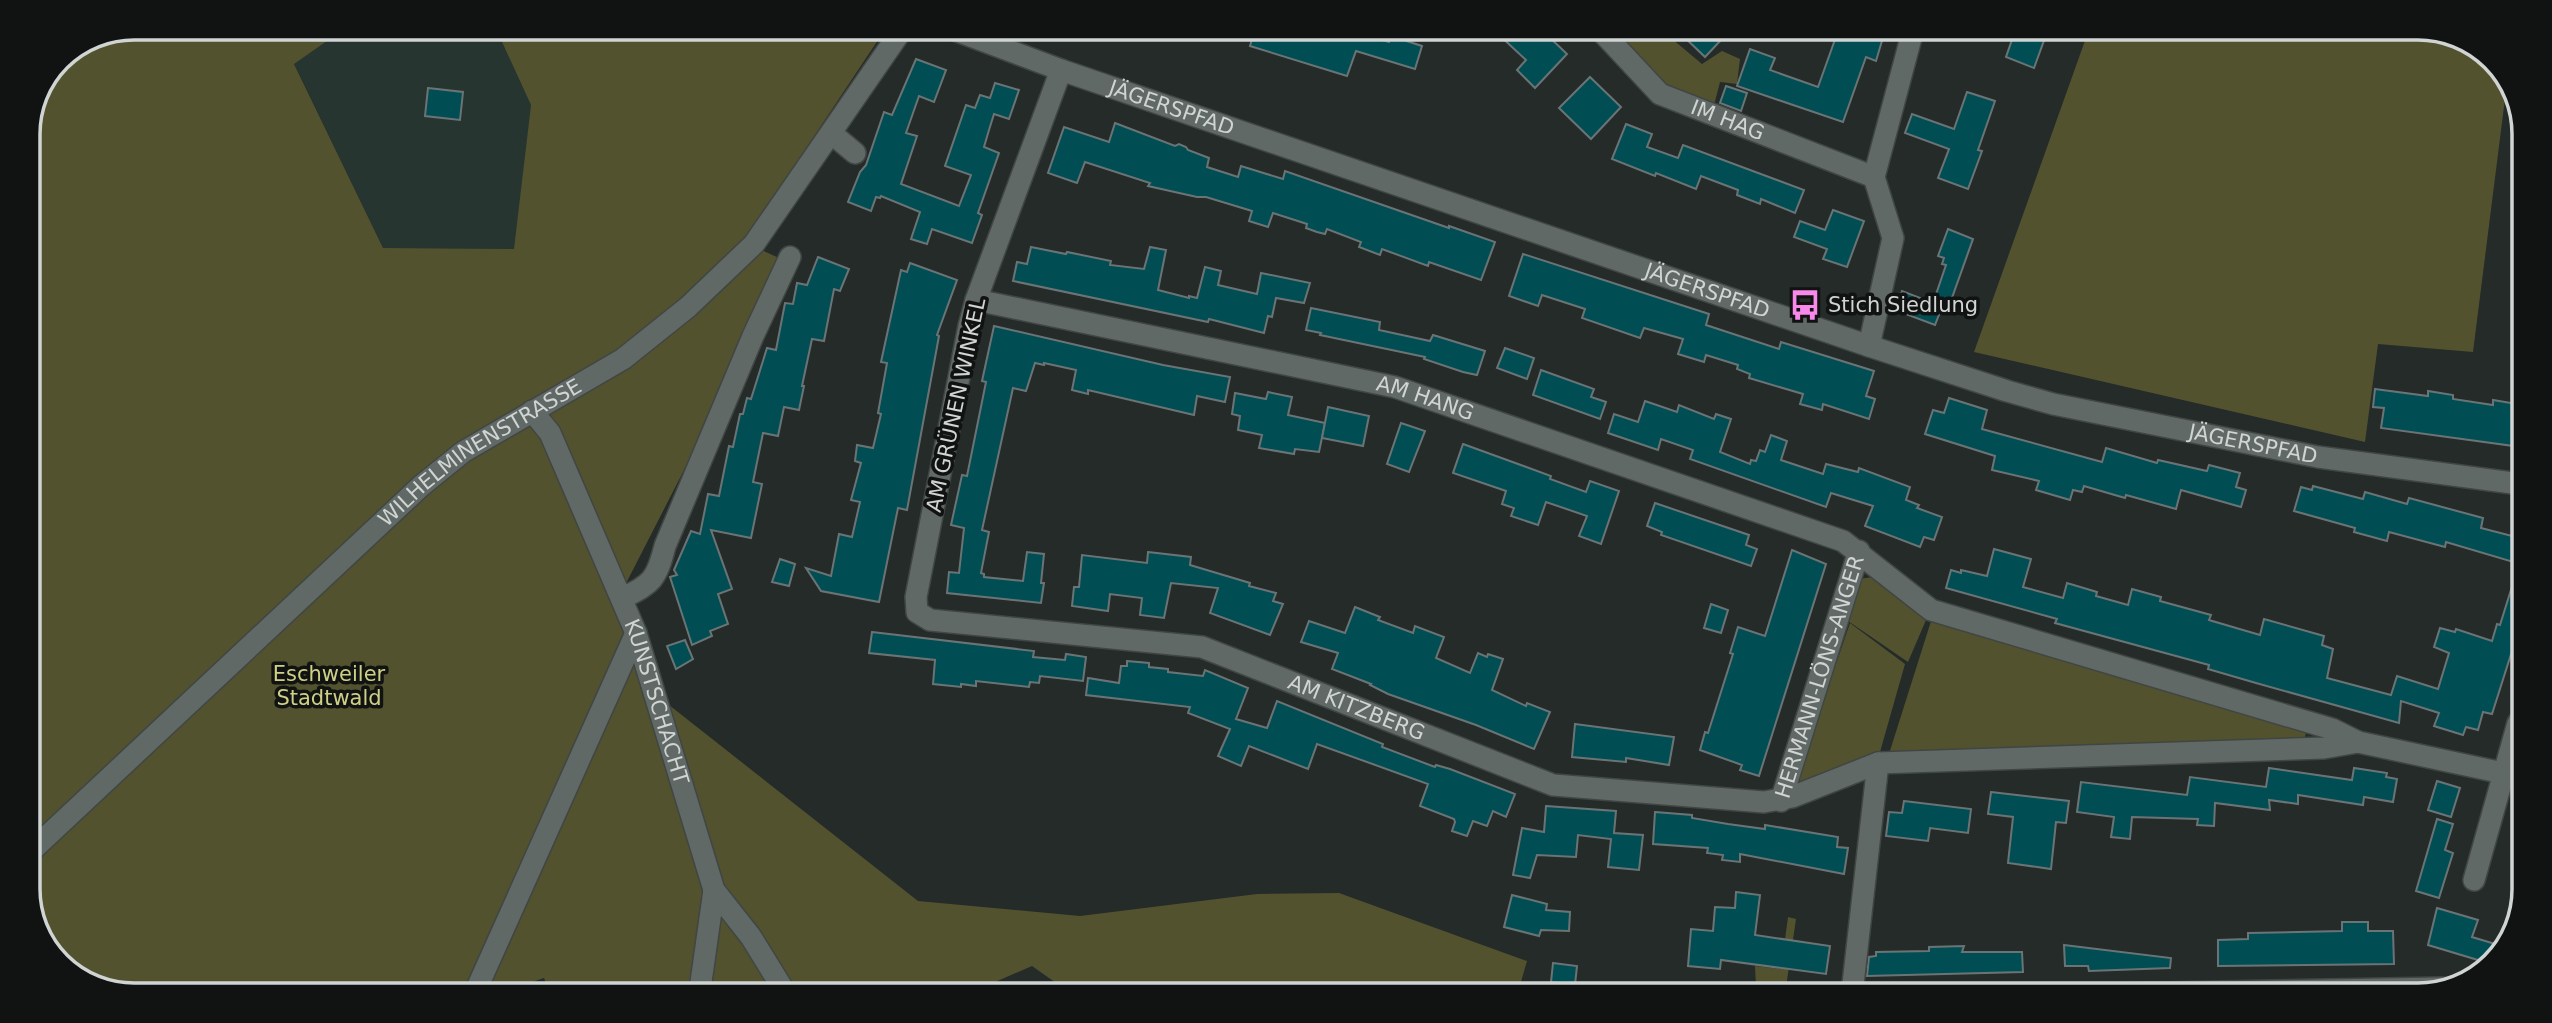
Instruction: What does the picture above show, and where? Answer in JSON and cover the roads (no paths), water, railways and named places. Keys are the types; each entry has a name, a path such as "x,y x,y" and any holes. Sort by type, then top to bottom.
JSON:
{"street":[{"name":"WILHELMINENSTRASSE","path":"40,843 421,486 463,452 623,359 688,307 754,244 895,40"},
{"name":"JÄGERSPFAD","path":"981,40 1061,70 1869,346 2053,404 2318,457 2512,483"},
{"name":"IM HAG","path":"1610,40 1660,94 1874,177"},
{"path":"1869,346 1893,238 1874,177 1910,40"},
{"name":"AM GRÜNEN WINKEL","path":"930,620 918,612 916,597 976,300 1061,70"},
{"path":"831,133 855,153"},
{"path":"622,598 643,589 653,581 752,336 790,257"},
{"name":"AM HANG","path":"976,300 1395,387 1843,541 1859,551"},
{"name":"KUNSTSCHACHT","path":"532,411 550,433 636,633 714,890 751,937 779,983"},
{"name":"HERMANN-LÖNS-ANGER","path":"1781,801 1859,551 1931,610 2332,729 2358,741 2503,773"},
{"name":"AM KITZBERG","path":"930,620 1202,647 1553,785 1764,802 1781,801"},
{"path":"479,983 636,633"},
{"name":"HERMANN-LÖNS-ANGER","path":"1781,801 1878,763 2324,748 2358,741"},
{"path":"2474,880 2512,743"},
{"path":"1853,983 1878,763"},
{"path":"701,983 714,890"}],"place":[{"name":"Stich Siedlung","path":"1805,305"}],"park label":[{"name":"Eschweiler Stadtwald","path":"329,686"}]}
